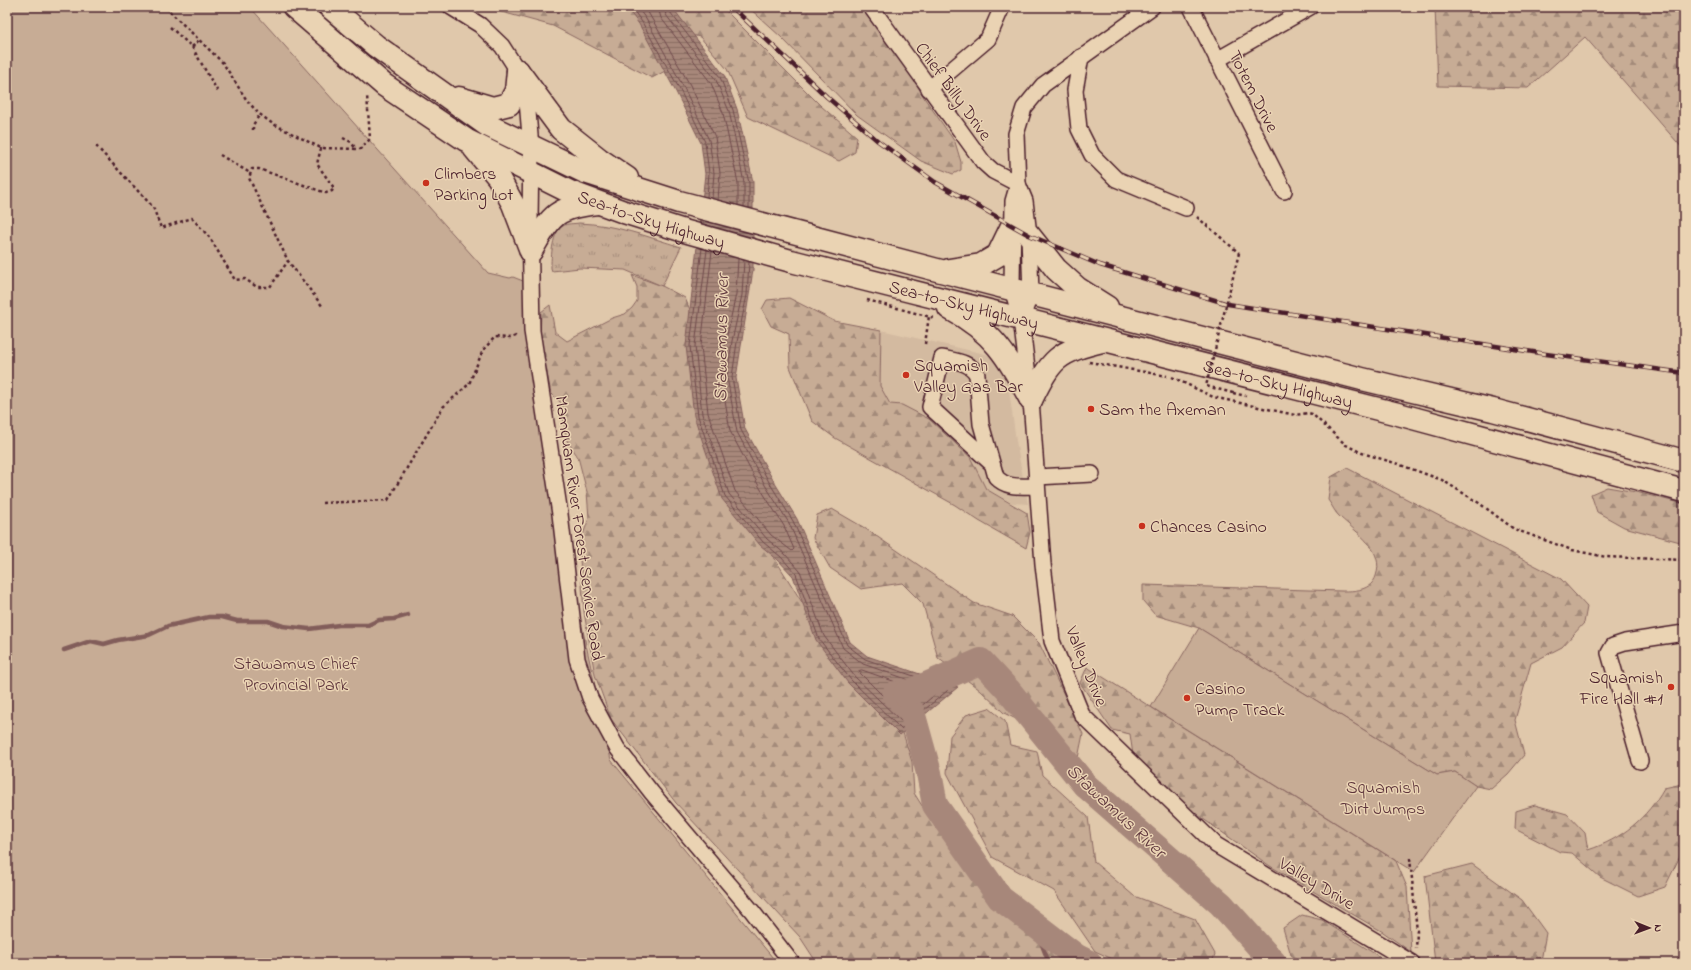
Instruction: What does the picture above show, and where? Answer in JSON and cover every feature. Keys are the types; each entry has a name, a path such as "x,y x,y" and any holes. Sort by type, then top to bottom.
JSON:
{"highway":[{"name":"Sea-to-Sky Highway","path":"294,7 384,85 466,140 570,192 599,203 684,232 791,261 1406,416 1684,491"},
{"name":"Sea-to-Sky Highway","path":"330,7 376,46 487,125 585,172 679,202 941,271 1362,379 1493,410 1684,461"},
{"path":"443,94 493,108 509,104 516,91 518,71"},
{"path":"518,71 561,129 599,160 651,193"},
{"path":"466,140 498,177 513,204 531,251"},
{"path":"531,251 552,217 573,206 599,203"},
{"path":"941,271 981,265 998,255 1020,230 1056,269 1077,288 1125,318"},
{"path":"923,295 968,319 991,337 1008,359 1031,400"},
{"path":"1031,400 1043,376 1060,356 1077,347 1103,340"}],"street":[{"name":"Mamquam River Forest Service Road","path":"450,7 480,26 502,46 518,71 526,89 532,173 532,331 560,514 577,659 590,698 617,748 652,793 752,911 792,963"},
{"name":"Chief Billy Drive","path":"871,7 983,162 993,171 1018,184"},
{"path":"929,89 988,39 1002,7"},
{"path":"1022,292 1020,230 1012,202 1018,184 1016,134 1024,108 1043,85 1152,7"},
{"name":"Totem Drive","path":"1191,7 1284,191"},
{"path":"1217,60 1310,7"},
{"path":"1081,58 1074,90 1079,129 1092,155 1116,179 1186,208"},
{"name":"Valley Drive","path":"1022,292 1021,320 1031,400 1043,564 1052,641 1082,715 1216,845 1414,957"},
{"path":"990,462 930,407 942,358 968,365 974,369 977,374 981,424 990,462 996,477 1002,484 1008,486 1092,474"},
{"path":"1640,760 1609,653 1613,646 1625,642 1684,633"}],"path":[{"path":"166,7 223,63 246,99 260,114 280,128 321,148 360,149 370,139 368,96 364,92"},
{"path":"170,27 192,47 218,92"},
{"path":"192,47 200,39"},
{"path":"253,130 253,125 260,114"},
{"path":"343,138 351,142 356,149"},
{"path":"96,146 153,207 161,228 192,218 210,238 235,280 244,278 258,287 270,287 288,261"},
{"path":"321,148 317,164 319,169 334,188 332,191 326,193 259,169 252,170 249,178 288,261 323,307"},
{"path":"220,154 250,173"},
{"path":"1186,208 1239,253 1206,386 1233,393"},
{"path":"864,300 941,320"},
{"path":"925,344 929,316"},
{"path":"322,503 388,500 443,407 469,384 483,350 494,337 510,338 532,331"},
{"path":"1094,364 1170,376 1213,397 1295,415 1308,413 1346,445 1362,453 1442,480 1479,503 1514,529 1572,550 1606,557 1684,560"},
{"path":"1410,858 1417,932 1414,957"}],"shaded area":[{"name":"Squamish Valley Gas Bar","path":"881,330 994,356 1009,390 1016,441 1028,504 1012,503 986,489 970,457 902,405 890,404 880,386"}],"green space":[{"name":"Stawamus Chief Provincial Park","path":"7,7 250,7 488,273 510,278 513,277 528,283 574,589 611,760 777,963 7,963"},
{"path":"490,7 635,7 667,70 652,78 553,26 498,11"},
{"path":"667,7 722,7 821,106 857,137 855,152 839,161 748,117 727,69 700,37 678,32"},
{"path":"748,7 860,7 907,68 925,99 955,142 961,162 961,170 953,174 921,161 857,115 781,37"},
{"path":"1435,7 1684,7 1684,150 1585,37 1528,88 1438,86"},
{"path":"579,223 618,228 681,247 662,286 625,270 580,268 552,271 552,251 556,233 565,225"},
{"path":"632,275 662,286 685,298 693,317 762,538 831,649 900,723 912,762 914,793 936,828 1068,963 817,963 800,937 676,803 611,719 595,675 584,612 579,546 589,518 587,492 578,457 566,439 562,404 551,393 540,339 541,312 550,305 555,332 567,341 612,318 625,314 632,308 637,301 637,287"},
{"path":"789,298 834,321 881,330 880,386 890,404 902,405 929,419 970,457 986,489 1027,513 1030,532 1026,548 979,521 955,505 835,438 812,421 790,367 789,334 771,326 762,309 767,300"},
{"path":"1347,468 1561,579 1587,607 1584,623 1562,647 1531,663 1515,720 1524,755 1508,774 1491,789 1476,786 1455,772 1437,775 1199,628 1155,615 1143,601 1143,585 1342,591 1362,589 1370,585 1376,576 1378,567 1377,558 1368,543 1338,515 1328,500 1331,477"},
{"path":"1607,487 1636,492 1684,504 1684,543 1624,527 1597,512 1591,494"},
{"path":"832,509 863,527 974,603 1012,616 1039,643 1083,734 1078,758 1058,752 1038,730 1004,713 980,690 938,658 923,604 902,583 861,589 830,568 813,538 817,515"},
{"name":"Squamish Dirt Jumps","path":"1199,628 1437,775 1455,772 1476,786 1414,872 1151,707"},
{"path":"1087,667 1396,861 1407,887 1411,952 1383,932 1270,866 1189,809 1133,755 1130,734 1112,730 1080,683"},
{"path":"989,708 1005,721 1010,745 1037,751 1042,775 1088,817 1094,862 1134,896 1195,919 1215,954 1212,963 1121,963 1095,951 1054,891 992,857 947,773 950,736 966,715"},
{"path":"1682,784 1684,786 1684,848 1665,887 1638,896 1600,877 1572,853 1560,852 1515,829 1516,811 1535,805 1567,814 1585,833 1588,850 1612,840 1632,826 1650,809 1664,788"},
{"path":"1472,864 1522,900 1546,933 1541,961 1537,963 1435,963 1425,876"},
{"path":"1302,915 1322,920 1389,963 1303,963 1291,955 1283,928"}],"water":[{"path":"626,7 672,7 724,75 737,109 753,182 753,270 736,378 745,429 773,480 797,519 850,642 867,656 958,687 900,735 848,683 816,640 793,576 778,560 760,545 722,499 694,416 686,346 705,174 701,143 676,92 639,24"}],"waterway":[{"path":"64,650 91,641 104,644 149,635 168,626 209,617 222,617 237,621 268,621 283,626 309,629 339,625 368,625 379,620 394,619 408,615"},
{"name":"Stawamus River","path":"906,694 981,661 1008,690 1085,785 1221,904 1274,963"},
{"name":"Stawamus River","path":"895,694 912,712 929,773 935,805 1000,898 1077,957 1089,963"},
{"path":"1034,924 1049,963"}],"railway":[{"path":"732,7 827,97 878,141 935,182 1029,235 1100,265 1228,304 1546,354 1684,373"}],"place":[{"name":"Climbers Parking Lot","path":"426,183"},
{"name":"Squamish Valley Gas Bar","path":"906,375"},
{"name":"Sam the Axeman","path":"1091,409"},
{"name":"Chances Casino","path":"1142,526"},
{"name":"Squamish Fire Hall #1","path":"1671,687"},
{"name":"Casino Pump Track","path":"1187,698"}]}
